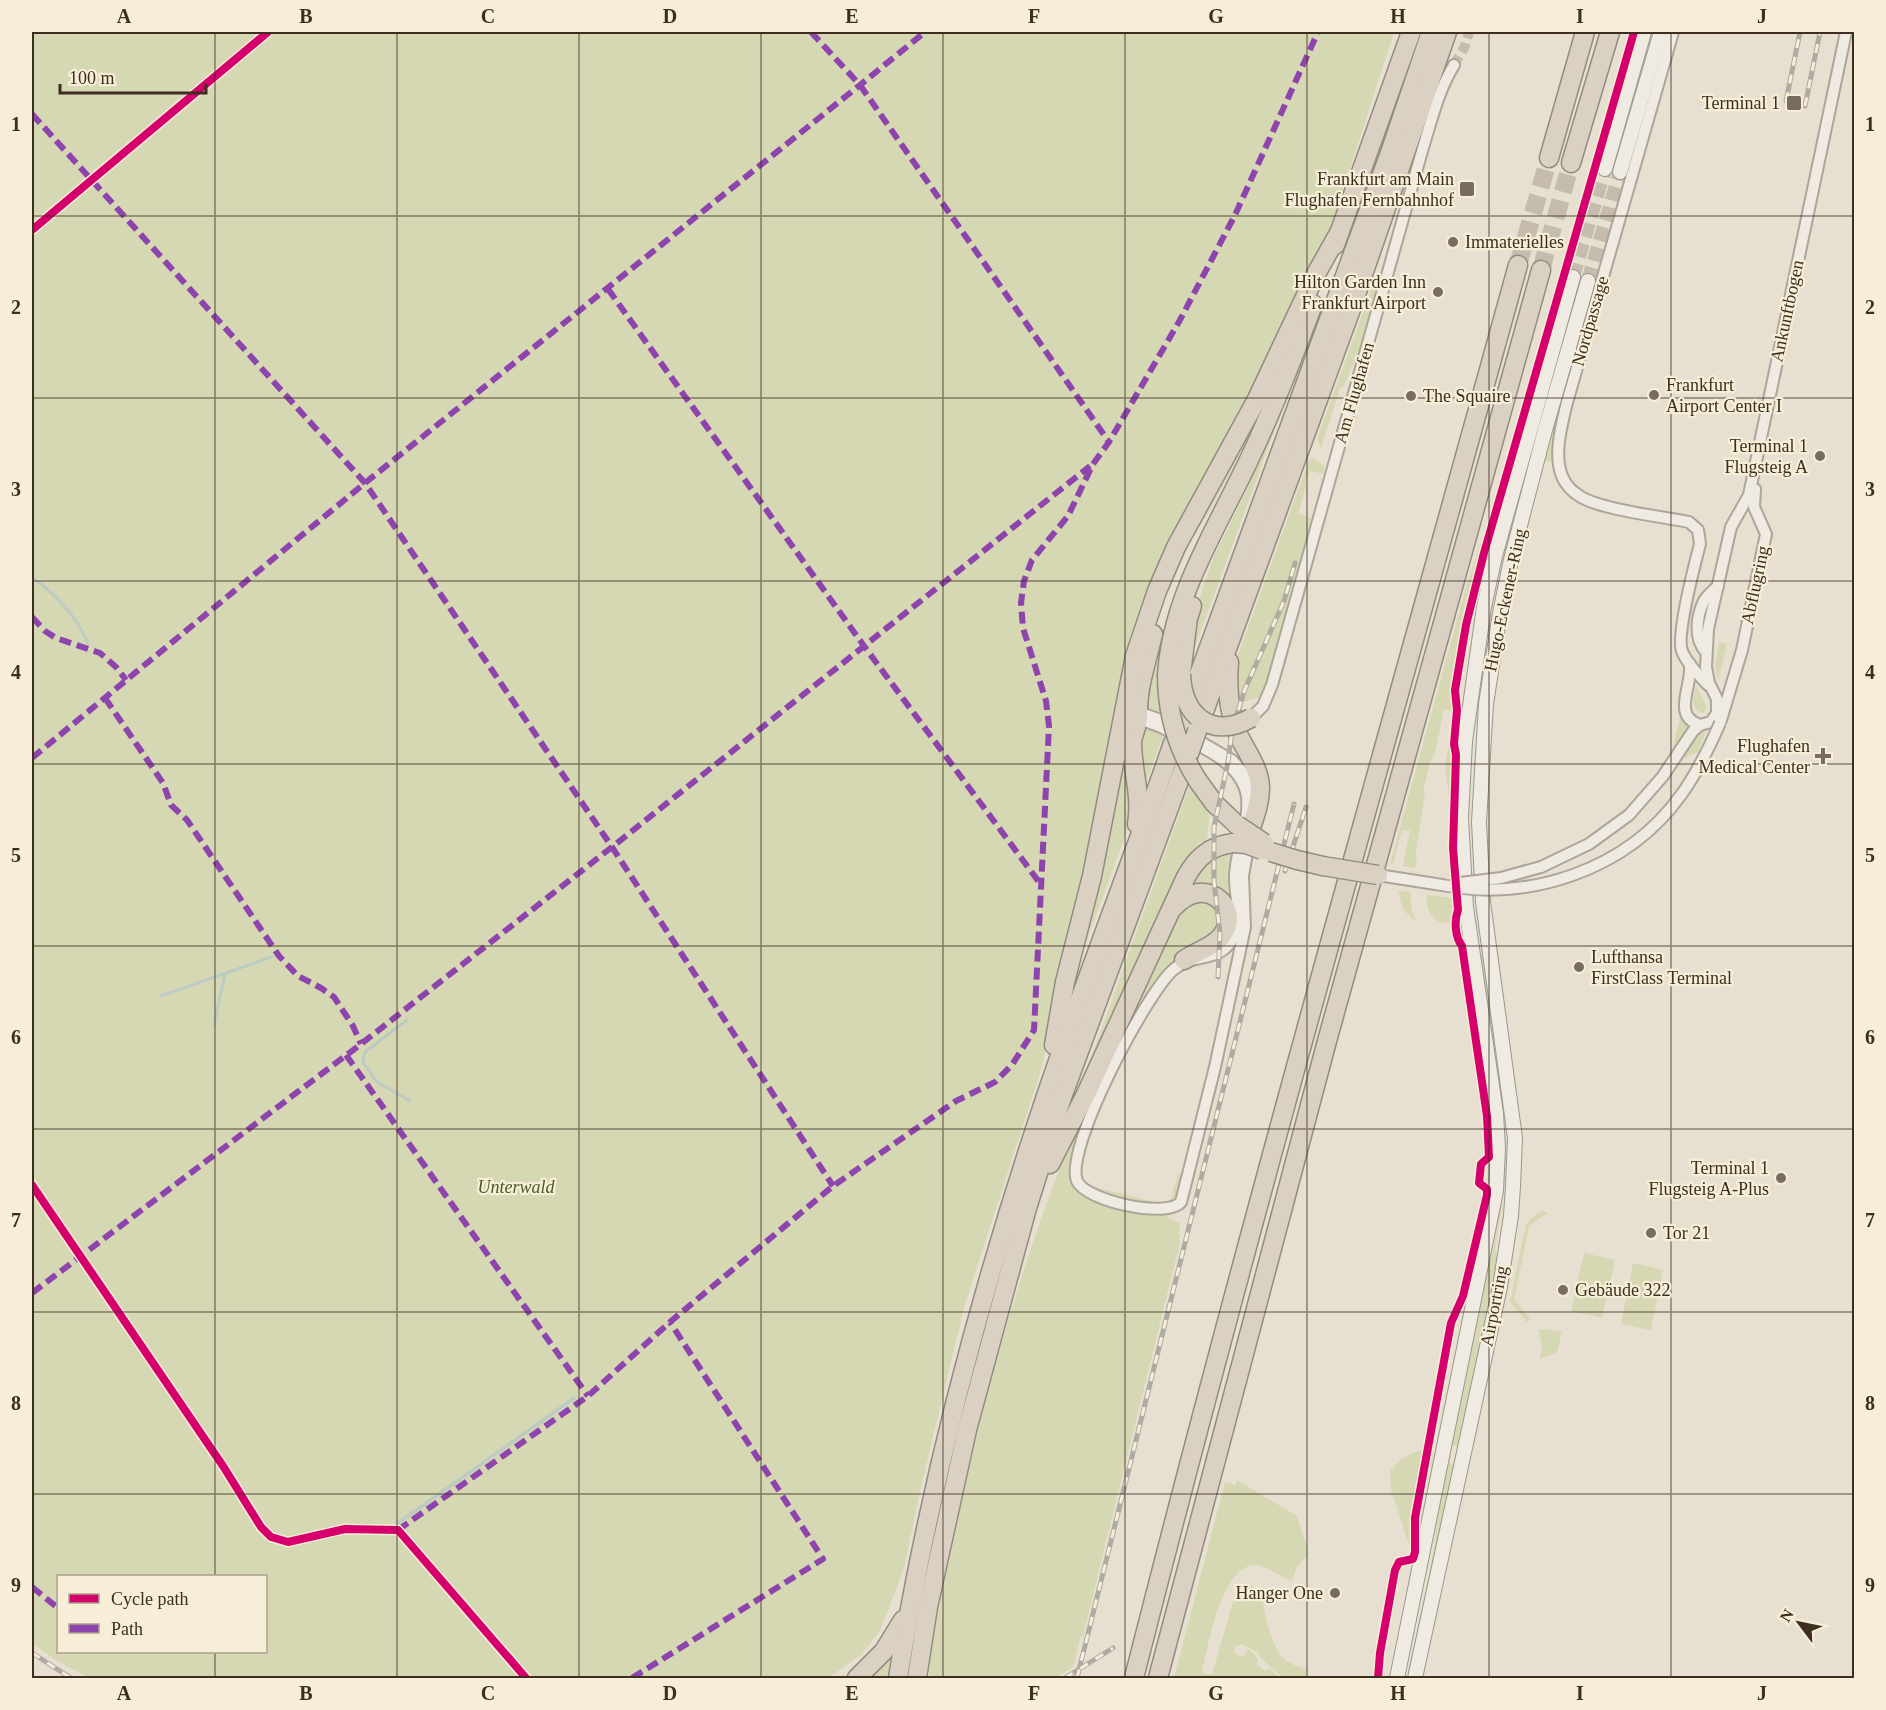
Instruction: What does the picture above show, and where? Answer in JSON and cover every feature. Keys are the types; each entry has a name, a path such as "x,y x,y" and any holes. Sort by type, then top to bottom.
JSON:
{"highway":[{"path":"1251,718 1225,727 1200,718 1189,709 1174,675 1171,643 1176,617 1192,575 1278,394 1411,32"},
{"path":"917,1678 919,1606 949,1429 969,1349 1042,1109 1173,743 1391,150 1431,32"},
{"path":"898,1678 1027,1208 1061,1100 1350,312 1447,32"},
{"path":"1549,158 1585,32"},
{"path":"1571,163 1610,32"},
{"path":"1042,1109 1065,982 1092,876 1133,666 1144,623 1176,547 1257,399 1316,274 1339,233"},
{"path":"1134,1678 1211,1382 1365,811 1518,265"},
{"path":"1158,1678 1330,1030 1541,270"},
{"path":"1131,859 1139,797 1132,741 1139,717 1137,707 1139,691 1153,633 1177,573 1195,543 1232,494"},
{"path":"1235,628 1229,664 1228,699 1237,731 1258,777 1260,797 1244,825"},
{"path":"1174,675 1168,702 1174,729 1181,750 1198,781 1214,803 1275,852"},
{"path":"1027,1208 1086,1094 1181,887 1197,860 1215,846 1233,843 1246,844 1323,866 1378,876"},
{"path":"1166,919 1183,898 1198,892 1215,896 1226,910 1227,924 1221,937 1184,960"},
{"path":"857,1678 884,1651 919,1606"},
{"path":"919,1606 925,1678"}],"street":[{"path":"1605,169 1644,32"},
{"path":"1620,172 1661,32"},
{"name":"Nordpassage","path":"1673,32 1566,406 1558,458 1563,479 1572,491 1583,499 1600,505 1689,522 1698,530 1700,538 1681,640 1682,651 1690,664"},
{"name":"Ankunftbogen","path":"1378,876 1442,885 1501,878 1541,867 1588,844 1629,815 1650,794 1693,731 1700,725 1711,722 1718,709 1717,699 1706,672 1708,629 1731,527 1749,495 1847,32"},
{"name":"Abflugring","path":"1442,885 1489,890 1529,886 1556,881 1601,862 1634,841 1668,811 1693,777 1713,738 1729,698 1740,660 1766,534 1754,507 1755,489 1847,32"},
{"name":"Am Flughafen","path":"1251,718 1263,706 1272,685 1422,151 1439,95 1454,65"},
{"name":"Hugo-Eckener-Ring","path":"1468,930 1461,825 1462,786 1467,730 1484,607 1504,519 1573,277"},
{"name":"Hugo-Eckener-Ring","path":"1486,928 1479,822 1486,704 1493,650 1511,560 1545,430 1588,281"},
{"path":"1690,664 1711,688"},
{"path":"1690,664 1684,710 1691,721 1700,725"},
{"path":"1149,715 1166,722 1218,751 1239,766 1251,790 1253,809 1244,825 1245,927 1181,1202 1173,1208 1155,1210 1117,1202 1087,1191 1078,1182 1076,1172 1083,1138 1106,1082 1148,1002 1170,972 1184,960 1219,952 1230,943 1236,930 1238,904 1235,877 1247,796 1243,783 1230,765 1202,748 1147,723 1139,717 1149,715"},
{"name":"Airportring","path":"1415,1678 1500,1287 1511,1216 1515,1138 1486,928"},
{"name":"Airportring","path":"1397,1678 1493,1215 1496,1191 1498,1148 1496,1113 1468,930"}],"green space":[{"name":"Unterwald","path":"32,32 1394,32 1331,228 1258,382 1172,540 1105,781 1041,1070 965,1304 904,1568 880,1631 861,1655 828,1678 89,1678 56,1660 32,1643"},
{"path":"1636,32 1640,32 1603,157 1600,156"},
{"path":"1374,282 1378,282 1358,353 1343,387 1340,388 1321,448 1318,436"},
{"path":"1280,363 1234,466 1208,514 1173,566"},
{"path":"1294,378 1191,658 1191,644 1202,589 1215,554 1247,489 1273,420"},
{"path":"1558,409 1560,409 1554,432 1551,462 1543,460"},
{"path":"1313,458 1325,467 1323,474 1310,471 1298,514 1311,518 1265,695 1238,704 1231,678 1309,460"},
{"path":"1485,537 1458,646 1454,712 1444,709 1435,754 1430,762 1423,792 1425,793 1415,868 1403,866 1410,830 1402,831 1393,864 1390,864 1467,584 1479,547"},
{"path":"1184,575 1162,716 1147,708 1157,645"},
{"path":"1719,642 1727,644 1718,681 1715,665"},
{"path":"1696,686 1707,707 1702,713 1696,710 1693,701"},
{"path":"1680,717 1687,727 1674,748 1673,747"},
{"path":"1454,722 1452,745 1455,755 1451,798 1449,798 1445,765"},
{"path":"1138,725 1164,734 1143,790"},
{"path":"1706,731 1698,752 1681,759 1697,736"},
{"path":"1122,750 1132,783 1129,825 1066,998"},
{"path":"1189,787 1210,811 1207,840 1197,845 1177,875 1153,933 1083,1080"},
{"path":"1234,849 1230,874 1231,903 1188,889 1205,858"},
{"path":"1398,891 1411,892 1411,908 1416,921 1403,910"},
{"path":"1427,895 1454,898 1455,914 1451,922 1441,923 1434,917 1428,908"},
{"path":"1203,899 1222,906 1219,932 1191,947 1174,962 1152,990 1071,1170 1075,1185 1085,1196 1161,1214 1179,1223 1180,1242 1083,1636 1081,1636 1073,1667 1055,1678 929,1678 938,1613 974,1447 1001,1345 1049,1196 1068,1147 1178,912 1190,902"},
{"path":"1485,956 1498,1058 1491,1035 1479,957"},
{"path":"1178,1174 1181,1175 1178,1192 1172,1203 1161,1207 1125,1201 1099,1192 1084,1182 1094,1187 1164,1204 1171,1199"},
{"path":"1499,1205 1502,1206 1495,1250 1498,1260 1460,1450 1449,1441"},
{"path":"1543,1211 1548,1213 1529,1226 1514,1299 1529,1317 1527,1322 1510,1302 1526,1224"},
{"path":"1584,1253 1615,1260 1602,1318 1571,1311"},
{"path":"1633,1263 1663,1270 1651,1330 1621,1324"},
{"path":"1538,1329 1562,1331 1557,1353 1540,1359 1542,1345"},
{"path":"1420,1450 1434,1452 1417,1533 1410,1548 1391,1489 1390,1471 1402,1458"},
{"path":"1446,1459 1455,1467 1415,1662 1411,1661 1432,1559"},
{"path":"1237,1480 1297,1516 1309,1554 1297,1566 1292,1581 1258,1565 1242,1570 1232,1580 1224,1594 1212,1628 1202,1673 1212,1675 1232,1605 1245,1586 1250,1585 1261,1591 1267,1624 1280,1654 1296,1666 1308,1670 1306,1678 1282,1677 1257,1652 1242,1644 1235,1647 1237,1655 1244,1656 1248,1649 1258,1660 1256,1664 1266,1671 1269,1668 1280,1678 1174,1678 1225,1482 1236,1485"},
{"path":"891,1654 888,1678 869,1678"}],"shaded area":[{"path":"574,1396 576,1399 397,1526 395,1525 395,1523"}],"waterway":[{"path":"32,577 64,606 88,643"},
{"path":"161,996 271,957"},
{"path":"214,1025 225,974"},
{"path":"407,1020 365,1052 363,1062 377,1082 410,1101"}],"tunnel":[{"path":"1454,65 1464,48 1469,32"},
{"path":"1518,265 1549,158"},
{"path":"1541,270 1571,163"},
{"path":"1573,277 1605,169"},
{"path":"1588,281 1620,172"}],"railway":[{"path":"1786,101 1800,32"},
{"path":"1805,106 1820,32"},
{"path":"1218,977 1220,934 1214,881 1214,827 1228,762 1232,730 1245,689 1284,601 1295,563"},
{"path":"1077,1678 1294,804"},
{"path":"1285,871 1306,807"},
{"path":"1065,1678 1113,1648"},
{"path":"32,1653 71,1678"}],"marked path":[{"path":"811,32 860,85 1109,442"},
{"path":"32,758 365,483 925,32"},
{"path":"398,1530 588,1396 670,1322 833,1186 956,1101 995,1082 1012,1065 1034,1030 1049,726 1046,701 1023,628 1021,603 1024,581 1032,560 1068,516 1093,464 1109,442 1180,320 1235,215 1318,32"},
{"path":"32,114 365,483 612,847 833,1186"},
{"path":"608,289 864,646 1042,886"},
{"path":"32,1293 361,1044 1090,466"},
{"path":"32,617 45,631 56,638 100,653 116,667 126,680"},
{"path":"105,698 163,783 171,805 187,820 279,956 298,976 334,997 353,1026 361,1044"},
{"path":"346,1055 588,1396"},
{"path":"632,1678 823,1559 670,1322"},
{"path":"32,1587 57,1607"}],"cycle path":[{"path":"32,230 268,32"},
{"path":"1378,1678 1380,1653 1395,1570 1399,1562 1413,1559 1415,1552 1415,1518 1451,1323 1463,1296 1487,1195 1487,1189 1479,1183 1481,1164 1489,1157 1487,1116 1462,946 1456,929 1458,910 1453,848 1456,755 1454,744 1457,710 1455,690 1466,625 1484,553 1634,32"},
{"path":"32,1185 223,1466 261,1527 271,1537 288,1542 345,1529 398,1530 526,1678"}],"place":[{"name":"Terminal 1","path":"1794,103"},
{"name":"Frankfurt am Main Flughafen Fernbahnhof","path":"1467,189"},
{"name":"Immaterielles","path":"1453,242"},
{"name":"Hilton Garden Inn Frankfurt Airport","path":"1438,292"},
{"name":"Frankfurt Airport Center I","path":"1654,395"},
{"name":"The Squaire","path":"1411,396"},
{"name":"Terminal 1 Flugsteig A","path":"1820,456"},
{"name":"Flughafen Medical Center","path":"1823,756"},
{"name":"Lufthansa FirstClass Terminal","path":"1579,967"},
{"name":"Terminal 1 Flugsteig A-Plus","path":"1781,1178"},
{"name":"Tor 21","path":"1651,1233"},
{"name":"Gebäude 322","path":"1563,1290"},
{"name":"Hanger One","path":"1335,1593"}]}
